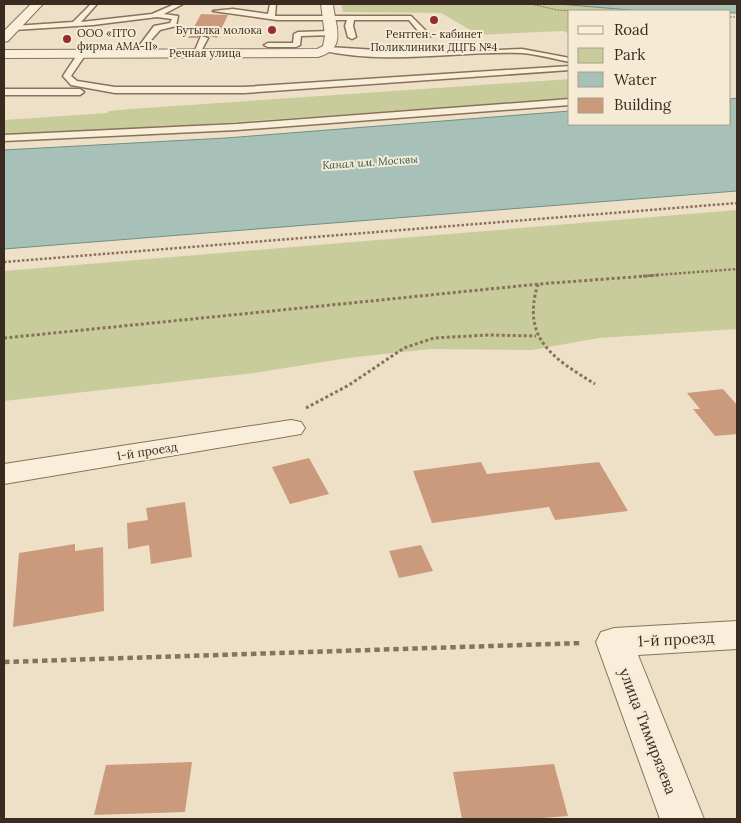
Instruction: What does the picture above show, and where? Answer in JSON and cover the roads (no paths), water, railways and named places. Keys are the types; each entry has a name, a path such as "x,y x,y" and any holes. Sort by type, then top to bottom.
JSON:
{"street":[{"path":"4,38 17,22 37,4"},
{"path":"327,4 328,19 331,24 328,49"},
{"name":"Речная улица","path":"4,54 311,53 328,49"},
{"name":"1-й проезд","path":"4,474 291,428"},
{"name":"1-й проезд","path":"614,642 737,635"},
{"name":"улица Тимирязева","path":"614,642 682,819"}],"lane":[{"path":"75,24 94,4"},
{"path":"158,15 180,4"},
{"path":"271,17 273,4"},
{"path":"216,11 233,11 271,17 328,19 351,17 412,18 427,36"},
{"path":"17,22 75,24 158,15 176,17 173,24 157,28 137,54"},
{"path":"351,17 349,26 352,37"},
{"path":"268,46 296,45 298,34 330,33"},
{"path":"196,53 204,38"},
{"path":"328,49 426,55 560,49"},
{"path":"522,51 568,60"},
{"path":"82,54 67,76 74,83 115,90 141,91 244,90 568,68"},
{"path":"4,92 80,92"},
{"path":"4,138 236,127 568,102"}],"water":[{"path":"558,4 737,4 737,13 731,13 731,10 630,10"},
{"name":"Канал им. Москвы","path":"737,98 737,191 4,249 4,150 226,138 568,111 568,125 731,125 731,99"}],"place":[{"name":"Рентген - кабинет Поликлиники ДЦГБ №4","path":"434,20"},
{"name":"Бутылка молока","path":"272,30"},
{"name":"ООО «ПТО фирма АМА-II»","path":"67,39"}]}
